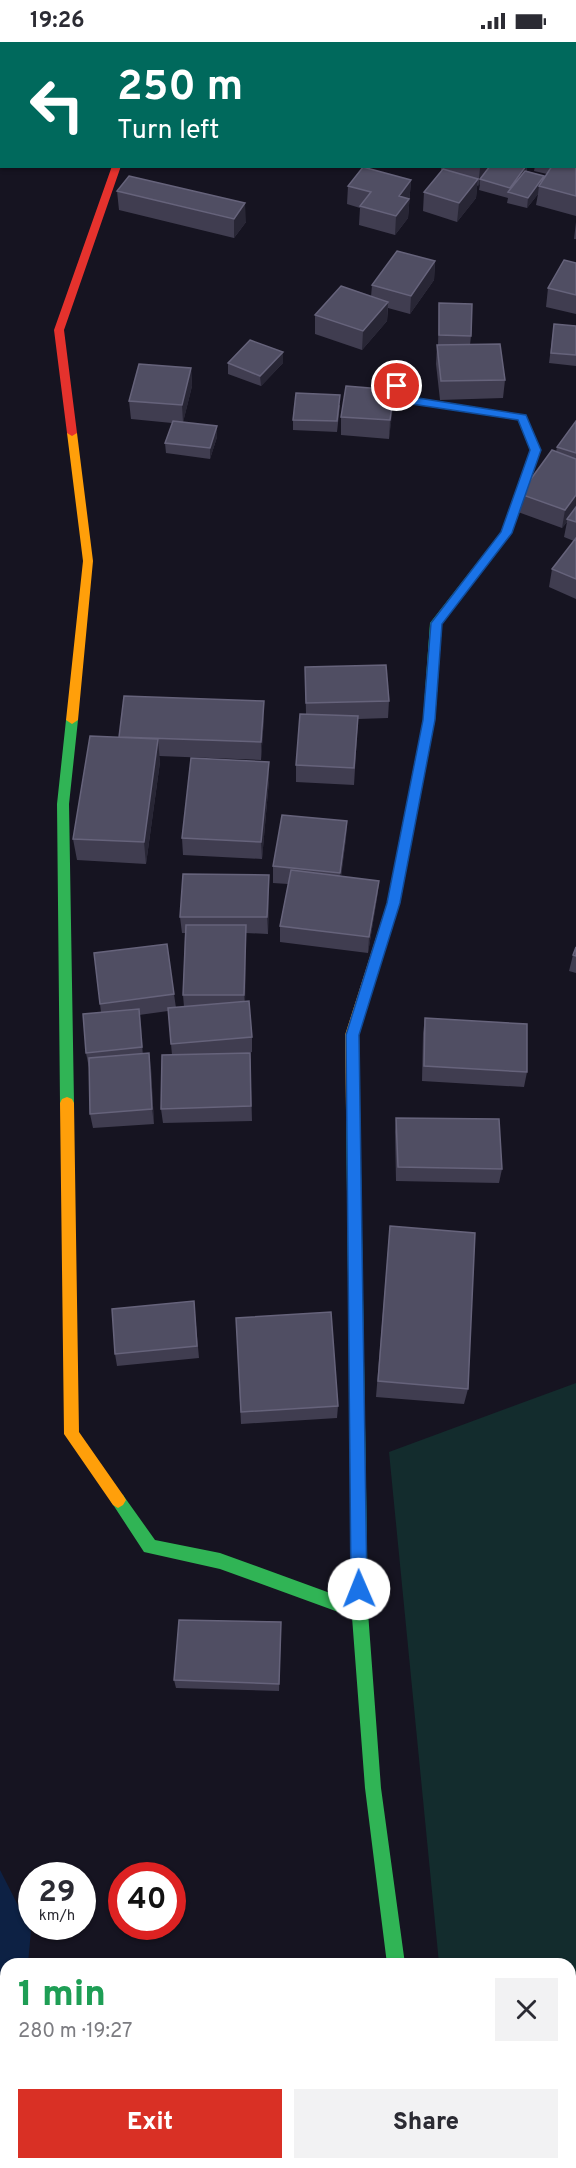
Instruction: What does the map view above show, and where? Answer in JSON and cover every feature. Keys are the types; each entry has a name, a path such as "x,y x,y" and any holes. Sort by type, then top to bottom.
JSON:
{"street":[{"path":"116,168 59,330 88,561 63,804 72,1434 150,1547 220,1561 360,1612"},
{"path":"386,371 409,400 522,417 535,450 507,533 436,623 429,720 393,903 352,1035 360,1612 373,1788 395,1958"}],"green space":[{"path":"576,1383 576,1958 439,1958 389,1452"}],"water":[{"path":"0,1870 18,1905 18,1940 30,1940 28,1958 0,1958"}],"building":[{"path":"362,168 411,180 399,196 409,199 396,216 360,206 371,192 348,186"},
{"path":"488,168 525,168 510,188 480,179"},
{"path":"551,168 576,168 576,196 539,186"},
{"path":"443,169 478,179 459,203 424,192"},
{"path":"525,171 544,176 528,198 508,192"},
{"path":"129,176 245,203 234,219 117,191"},
{"path":"397,251 435,261 411,296 372,285"},
{"path":"564,260 576,263 576,295 548,288"},
{"path":"341,286 388,302 363,331 315,315"},
{"path":"439,303 472,304 471,336 439,335"},
{"path":"554,324 576,326 576,355 551,353"},
{"path":"250,340 283,352 260,376 228,363"},
{"path":"500,344 505,380 441,381 437,345"},
{"path":"139,364 191,368 182,405 129,401"},
{"path":"346,386 394,390 390,420 341,417"},
{"path":"296,393 340,395 337,421 293,420"},
{"path":"173,421 217,426 210,448 165,443"},
{"path":"576,421 576,453 557,447"},
{"path":"552,450 576,459 576,495 565,510 520,494"},
{"path":"576,507 576,522 567,519"},
{"path":"576,538 576,579 552,569"},
{"path":"386,665 389,701 306,703 305,667"},
{"path":"124,696 264,701 261,742 119,737"},
{"path":"300,714 358,716 354,768 296,765"},
{"path":"90,736 158,739 144,842 73,839"},
{"path":"191,758 269,762 261,842 182,838"},
{"path":"282,815 347,821 340,873 273,866"},
{"path":"291,870 379,881 369,937 280,926"},
{"path":"183,874 269,875 267,917 180,917"},
{"path":"186,925 246,925 244,995 183,995"},
{"path":"167,944 174,994 100,1004 94,953"},
{"path":"249,1001 252,1037 171,1044 168,1008"},
{"path":"139,1009 142,1047 86,1053 83,1014"},
{"path":"425,1018 527,1024 527,1072 424,1066"},
{"path":"149,1053 152,1109 90,1114 89,1058"},
{"path":"250,1053 251,1106 161,1109 162,1055"},
{"path":"396,1118 499,1119 502,1169 398,1167"},
{"path":"390,1226 475,1233 468,1389 378,1381"},
{"path":"194,1301 197,1346 115,1354 112,1309"},
{"path":"331,1312 338,1406 241,1412 236,1318"},
{"path":"179,1620 281,1622 279,1684 174,1680"}],"traffic: fast":[{"path":"386,371 409,400 522,417 535,450 506,533 436,623 429,720 420,766"},
{"path":"67,1103 63,804 72,720"},
{"path":"353,1110 360,1612"},
{"path":"118,1500 150,1547 220,1561 360,1612 373,1788 395,1958"}],"traffic: slow":[{"path":"72,433 88,561 72,720"},
{"path":"353,1110 352,1035 393,903 420,766"},
{"path":"67,1103 72,1434 118,1500"}],"traffic: jam":[{"path":"72,433 59,330 116,168"}],"route":[{"path":"359,1589 352,1035 393,903 429,720 436,623 507,533 535,450 522,417 409,400 397,386"}]}
